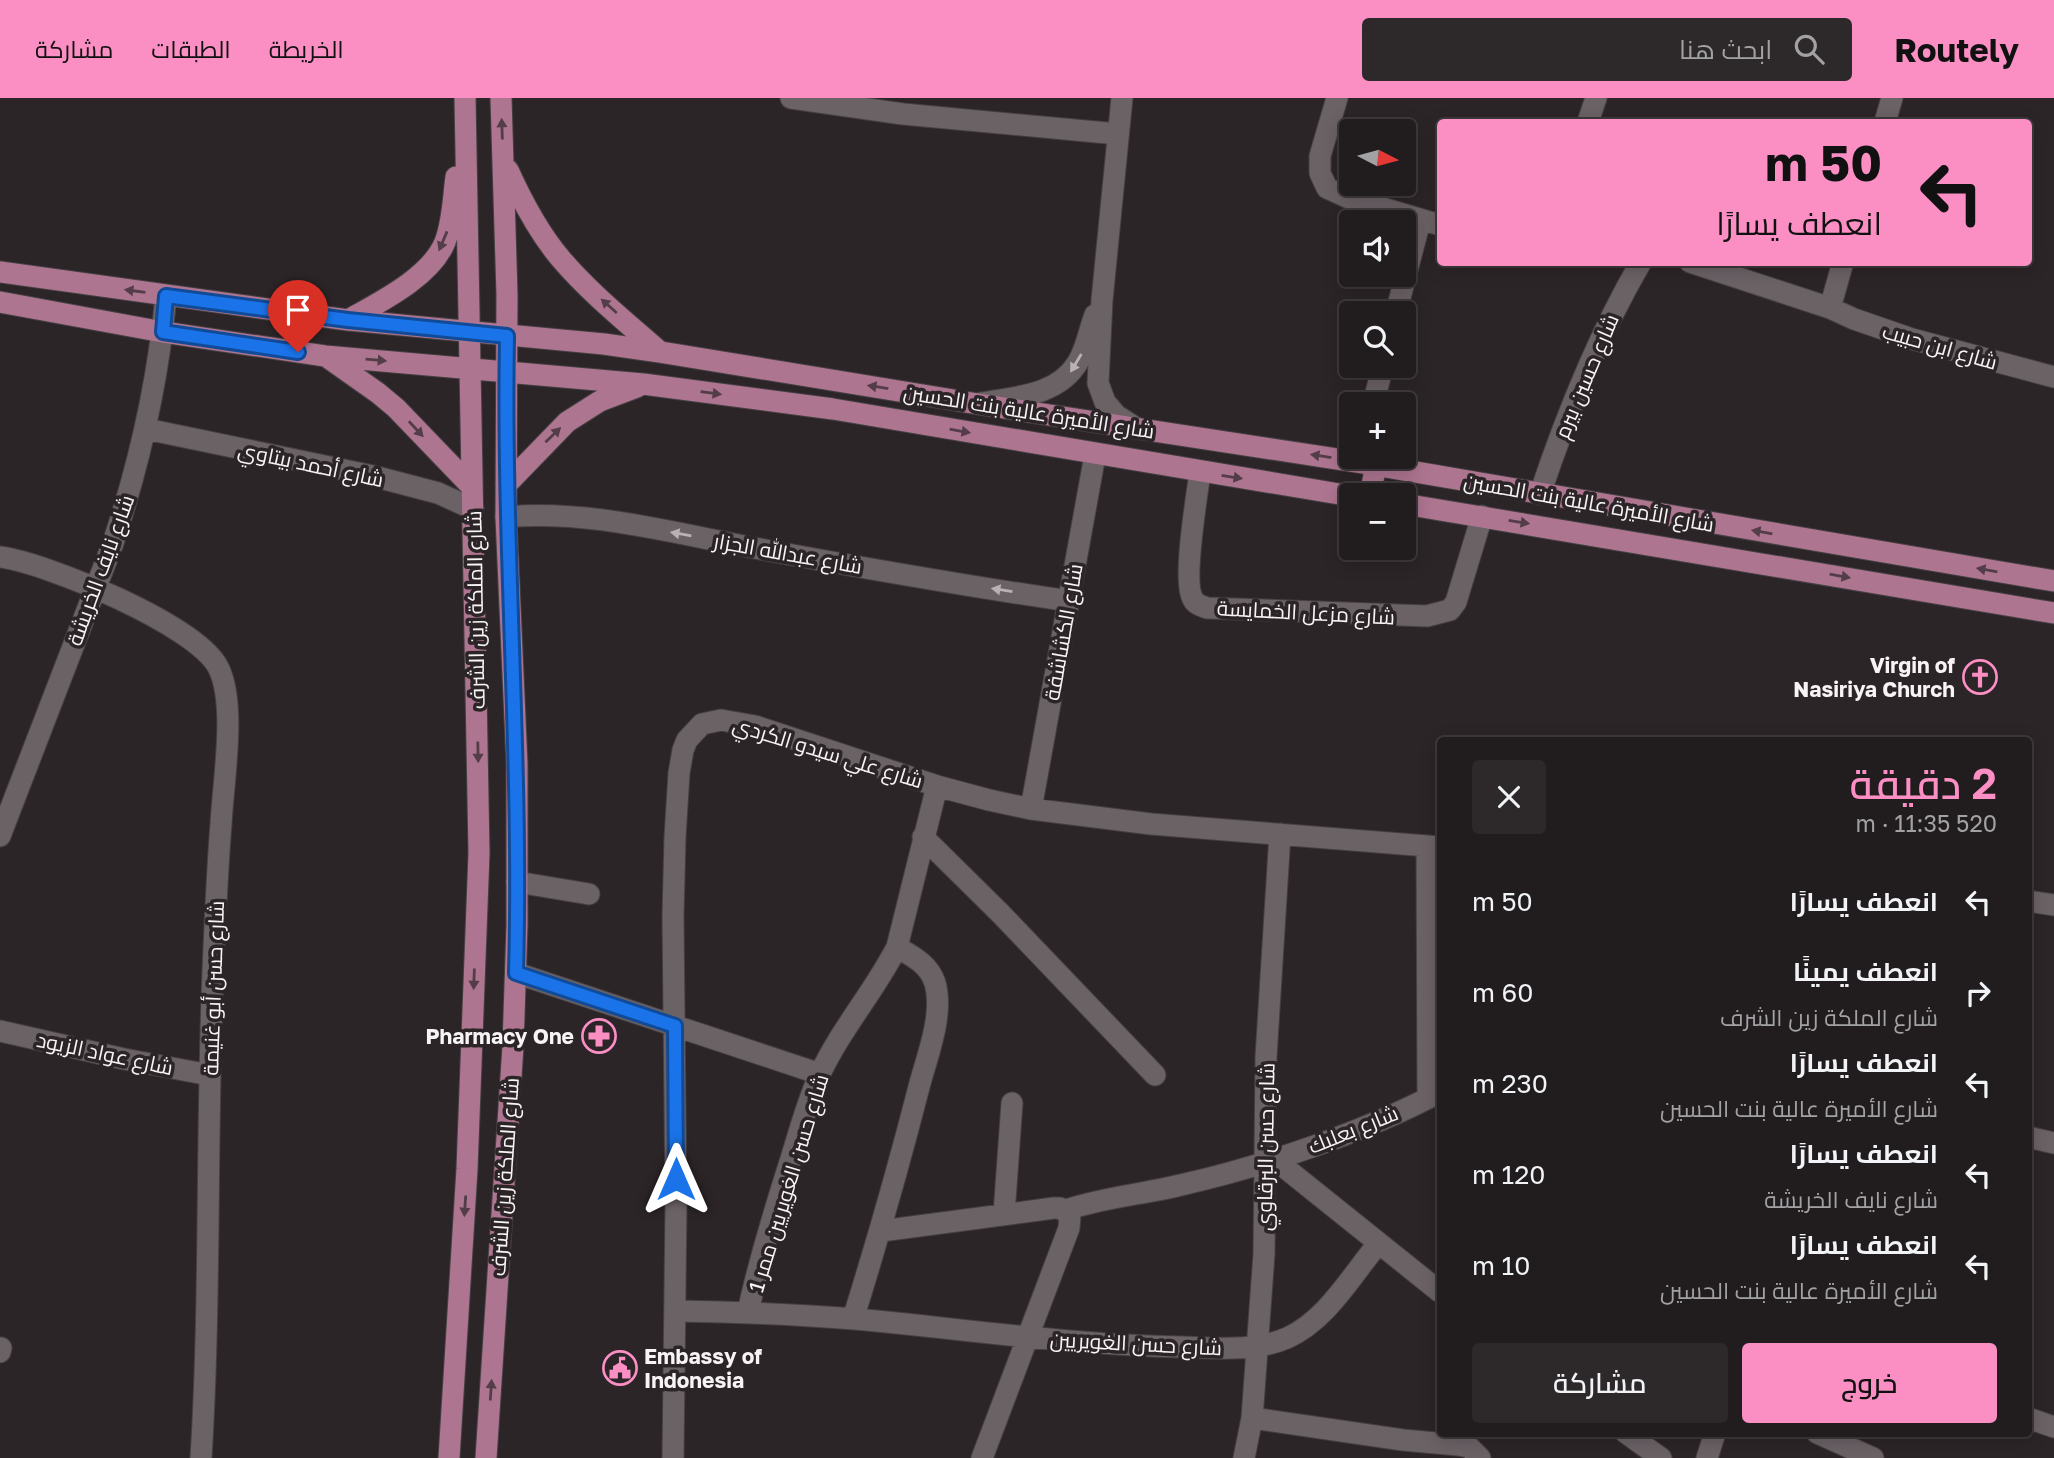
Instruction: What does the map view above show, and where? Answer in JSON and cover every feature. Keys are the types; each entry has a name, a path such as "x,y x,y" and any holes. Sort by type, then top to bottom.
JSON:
{"main road":[{"name":"شارع الملكة زين الشرف","path":"486,1458 516,973 517,764 506,517 507,336 501,98"},
{"name":"شارع الملكة زين الشرف","path":"449,1458 467,1170 479,853 468,370 466,100"},
{"path":"348,320 414,280 444,244 450,222 466,100"},
{"path":"503,160 535,222 561,260 660,352"},
{"name":"شارع الأميرة عالية بنت الحسين","path":"0,272 348,320 604,344 978,404 1339,458"},
{"name":"شارع الأميرة عالية بنت الحسين","path":"0,302 163,332 325,356 643,384 833,410 1339,494"},
{"path":"325,356 396,408 473,498"},
{"path":"506,485 567,422 600,401 643,384"},
{"name":"شارع الأميرة عالية بنت الحسين","path":"1405,469 2054,581"},
{"name":"شارع الأميرة عالية بنت الحسين","path":"1416,506 2054,613"}],"street":[{"path":"791,98 840,101 903,114 1118,134"},
{"path":"1122,98 1101,300 1098,383 1105,402 1116,415 1133,426"},
{"path":"1337,98 1320,156 1320,173 1327,188 1349,198 1430,223 1401,301"},
{"path":"1589,119 1596,98"},
{"path":"1886,119 1892,98"},
{"name":"شارع حسين بيرم","path":"1540,494 1565,419 1595,346 1639,266"},
{"name":"شارع ابن حبيب","path":"1702,266 1830,307 1854,319 1912,340 2054,377"},
{"path":"1830,307 1842,266"},
{"name":"شارع نايف الخريشة","path":"0,836 129,496 146,429 163,332 166,296"},
{"path":"978,404 1026,396 1061,382 1080,359 1101,300"},
{"name":"شارع أحمد بيتاوي","path":"146,429 396,481 438,493 473,498"},
{"name":"شارع الكشاشفة","path":"1031,809 1096,455"},
{"name":"شارع مزعل الخمايسة","path":"1200,472 1188,581 1192,599 1207,608 1406,617 1441,614 1450,610 1455,603 1482,516"},
{"name":"شارع عبدالله الجزار","path":"506,517 552,515 632,526 1069,601"},
{"name":"شارع حسن أبو غنيمة","path":"0,557 46,568 160,620 195,641 218,666 224,683 227,705 226,748 213,972 207,1317 201,1458"},
{"name":"شارع علي سيدو الكردي","path":"673,1458 673,916 677,799 683,750 694,730 710,720 755,726 937,786 1031,809 1139,822 1434,846"},
{"name":"شارع حسن الغويريين ممر 1","path":"748,1312 776,1206 820,1074 852,1016 886,968 897,947 937,786"},
{"name":"شارع حسن البرقاوي","path":"1244,1458 1252,1418 1269,1160 1266,1057 1280,834"},
{"path":"923,837 1155,1075"},
{"path":"1434,846 1434,1095"},
{"path":"517,882 589,894"},
{"path":"2032,902 2054,905"},
{"path":"853,1319 881,1231 930,1042 937,1003 932,974 916,958 897,947"},
{"path":"516,973 820,1074"},
{"name":"شارع عواد الزيود","path":"0,1031 210,1075"},
{"name":"شارع بعلبك","path":"881,1231 1054,1208 1066,1210 1093,1202 1186,1184 1269,1160 1357,1128 1434,1095"},
{"path":"1004,1214 1012,1103"},
{"path":"2032,1138 2054,1143"},
{"path":"1269,1160 1437,1290"},
{"path":"982,1458 1069,1228 1071,1222 1066,1210"},
{"name":"شارع حسن الغويريين","path":"675,1311 748,1312 853,1319 1073,1342 1159,1347 1258,1346 1284,1339 1313,1321 1328,1307 1378,1244"},
{"path":"1252,1418 1403,1440 1458,1445 1469,1447 1480,1458"},
{"path":"2032,1419 2054,1427"},
{"path":"1632,1437 1661,1458"},
{"path":"1707,1458 1714,1437"},
{"path":"1826,1437 1872,1458"}],"place":[{"name":"Virgin of Nasiriya Church","path":"1980,677"},
{"name":"Pharmacy One","path":"599,1036"},
{"name":"Embassy of Indonesia","path":"620,1368"}],"route":[{"path":"298,352 163,332 166,296 348,320 507,336 506,517 517,764 516,973 675,1026 676,1179"}]}
